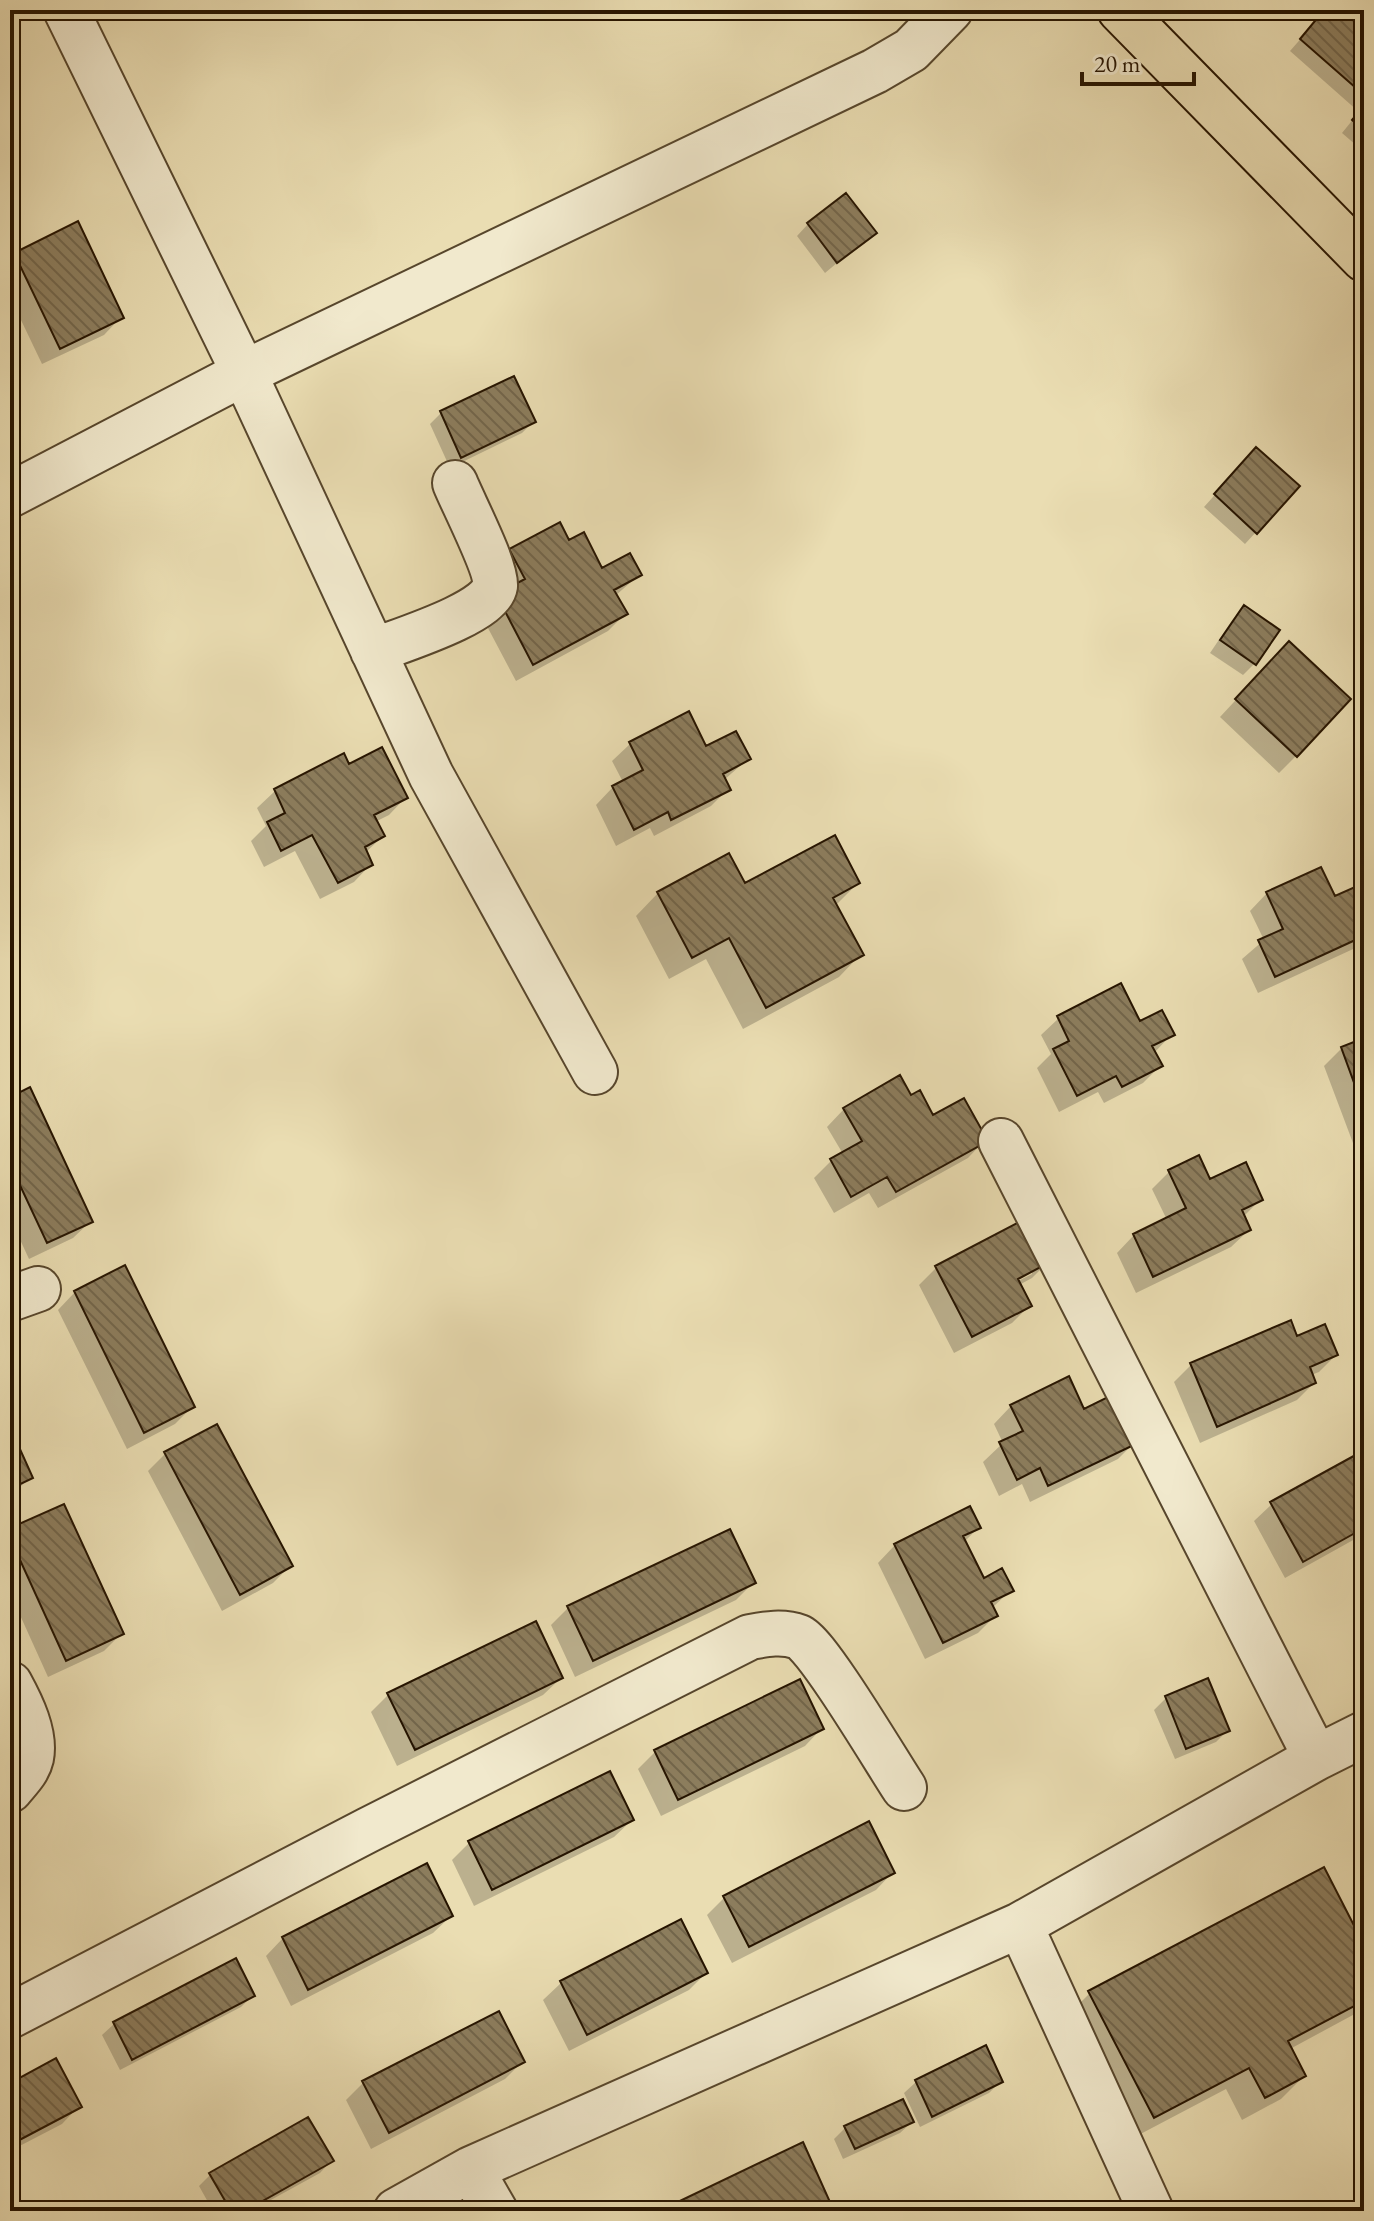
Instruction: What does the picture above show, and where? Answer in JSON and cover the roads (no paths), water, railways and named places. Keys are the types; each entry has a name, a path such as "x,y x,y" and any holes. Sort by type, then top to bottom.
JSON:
{"highway":[{"path":"1120,10 1364,259"}],"street":[{"path":"66,10 244,373 431,775 595,1072"},
{"path":"10,495 244,373 875,71 911,50 950,10"},
{"path":"373,651 472,611 489,598 495,586 492,570 455,483"},
{"path":"1001,1141 1316,1758"},
{"path":"10,2016 750,1637 777,1633 802,1637 825,1665 904,1788"},
{"path":"10,1684 30,1735 31,1756 24,1773 10,1790"},
{"path":"396,2211 471,2169 1020,1925 1364,1734"},
{"path":"1020,1925 1151,2211"},
{"path":"471,2169 495,2211"}]}
